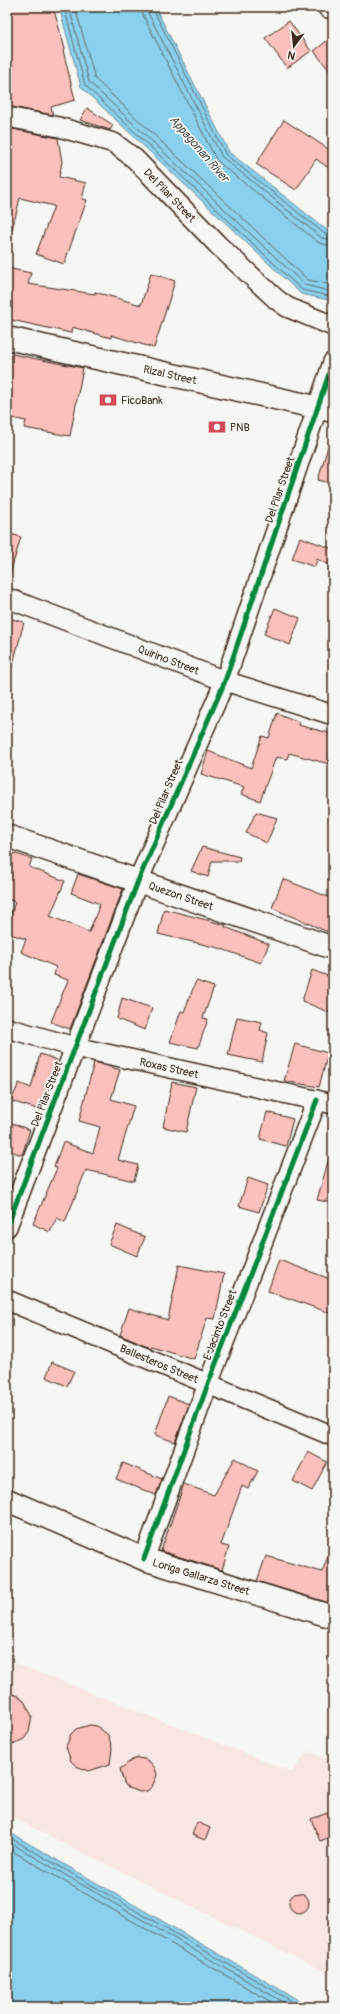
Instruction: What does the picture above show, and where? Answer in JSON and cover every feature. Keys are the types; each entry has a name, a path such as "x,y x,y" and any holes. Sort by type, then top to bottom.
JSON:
{"street":[{"name":"Del Pilar Street","path":"7,117 58,127 114,143 135,159 218,245 276,299 287,307 333,326"},
{"name":"Rizal Street","path":"7,338 326,409"},
{"name":"Del Pilar Street","path":"7,1227 138,881 225,681 326,409 333,362"},
{"name":"Quirino Street","path":"7,598 225,681 333,715"},
{"name":"Quezon Street","path":"7,836 333,948"},
{"name":"Roxas Street","path":"7,1028 75,1047 325,1102"},
{"name":"E Jacinto Street","path":"144,1559 208,1384 325,1102"},
{"name":"Ballesteros Street","path":"7,1300 333,1436"},
{"name":"Loriga Gallarza Street","path":"7,1500 144,1559 333,1617"}],"shaded area":[{"path":"7,1660 292,1772 308,1751 333,1762 333,1976 7,1815"}],"water":[{"name":"Appagonan River","path":"59,7 155,7 229,152 328,231 333,231 333,301 301,294 81,87"},
{"path":"7,1831 310,2007 7,2007"}],"building":[{"path":"7,7 53,7 65,49 63,50 75,100 51,107 53,115 7,106"},
{"path":"289,21 311,51 287,68 265,38"},
{"path":"333,36 333,75 314,51"},
{"path":"87,108 113,125 110,130 80,120"},
{"path":"284,120 333,152 333,171 316,159 296,190 256,164"},
{"path":"7,128 58,138 62,162 59,177 86,183 82,199 87,200 64,264 36,254 54,206 20,198 12,230 7,229"},
{"path":"7,268 31,273 28,284 95,294 95,292 141,305 151,273 175,281 154,348 111,335 111,338 72,327 71,333 7,319"},
{"path":"7,353 83,368 70,436 24,428 26,421 7,417"},
{"path":"330,440 333,441 333,484 318,480"},
{"path":"7,533 21,537 10,574 7,573"},
{"path":"300,537 333,549 329,565 317,559 315,567 292,559"},
{"path":"275,608 300,618 290,645 264,634"},
{"path":"7,618 24,622 12,668 7,668"},
{"path":"277,713 299,722 298,725 333,734 329,764 289,753 287,759 276,757 260,801 241,794 244,787 201,774 208,751 251,768 262,736 269,738"},
{"path":"256,812 277,818 267,843 246,833"},
{"path":"202,847 240,857 239,861 212,861 208,877 191,871"},
{"path":"7,851 32,859 29,867 65,881 50,916 89,932 100,904 71,893 78,874 123,889 70,1029 51,1022 68,980 54,975 56,967 21,952 26,939 7,933 7,926 15,902 7,899"},
{"path":"283,879 333,899 333,934 272,908"},
{"path":"164,909 226,925 225,927 269,944 261,963 219,948 158,934"},
{"path":"312,970 333,978 333,1014 302,1001"},
{"path":"196,981 214,987 203,1018 208,1019 198,1048 170,1042 181,1011 184,1012"},
{"path":"122,998 152,1008 145,1030 117,1019"},
{"path":"237,1017 262,1022 260,1030 268,1033 262,1062 228,1055"},
{"path":"295,1044 328,1053 319,1087 284,1081"},
{"path":"40,1054 57,1060 40,1110 11,1101 19,1083 31,1088"},
{"path":"94,1062 120,1070 111,1099 134,1106 118,1160 138,1165 134,1181 86,1170 65,1222 57,1218 50,1232 33,1224 57,1168 54,1167 63,1142 93,1153 100,1127 79,1121"},
{"path":"172,1082 196,1087 186,1132 163,1127"},
{"path":"267,1112 293,1119 286,1146 260,1139"},
{"path":"7,1121 30,1130 22,1155 7,1150"},
{"path":"329,1158 333,1158 333,1203 317,1200"},
{"path":"248,1178 268,1185 259,1212 239,1206"},
{"path":"117,1225 145,1237 137,1256 109,1244"},
{"path":"279,1260 333,1280 333,1314 268,1291"},
{"path":"179,1265 224,1274 215,1319 207,1318 194,1359 151,1346 150,1348 120,1335 129,1308 168,1320"},
{"path":"52,1362 74,1371 67,1386 46,1377"},
{"path":"168,1396 189,1404 175,1442 155,1435"},
{"path":"308,1452 327,1462 312,1491 293,1481"},
{"path":"235,1458 258,1471 248,1489 242,1486 221,1545 229,1547 222,1570 161,1551 184,1484 214,1495"},
{"path":"123,1463 162,1479 156,1495 116,1479"},
{"path":"332,1546 333,1604 257,1581 266,1556 322,1572"},
{"path":"7,1692 18,1696 24,1701 32,1716 29,1732 24,1739 7,1747"},
{"path":"90,1725 97,1726 108,1735 112,1748 110,1764 89,1771 76,1766 71,1761 66,1747 71,1734 76,1729"},
{"path":"138,1758 145,1759 151,1763 155,1768 157,1775 152,1787 147,1791 140,1792 128,1788 124,1783 120,1769 132,1760"},
{"path":"333,1811 333,1836 320,1841 311,1819"},
{"path":"197,1822 210,1828 205,1840 192,1835"},
{"path":"299,1893 306,1896 309,1903 306,1910 299,1913 292,1910 289,1903 292,1896"}],"cycle path":[{"path":"7,1227 138,881 225,681 333,362"},
{"path":"144,1559 208,1384 317,1100"}],"place":[{"name":"FicoBank","path":"108,400"},
{"name":"PNB","path":"217,427"}]}
